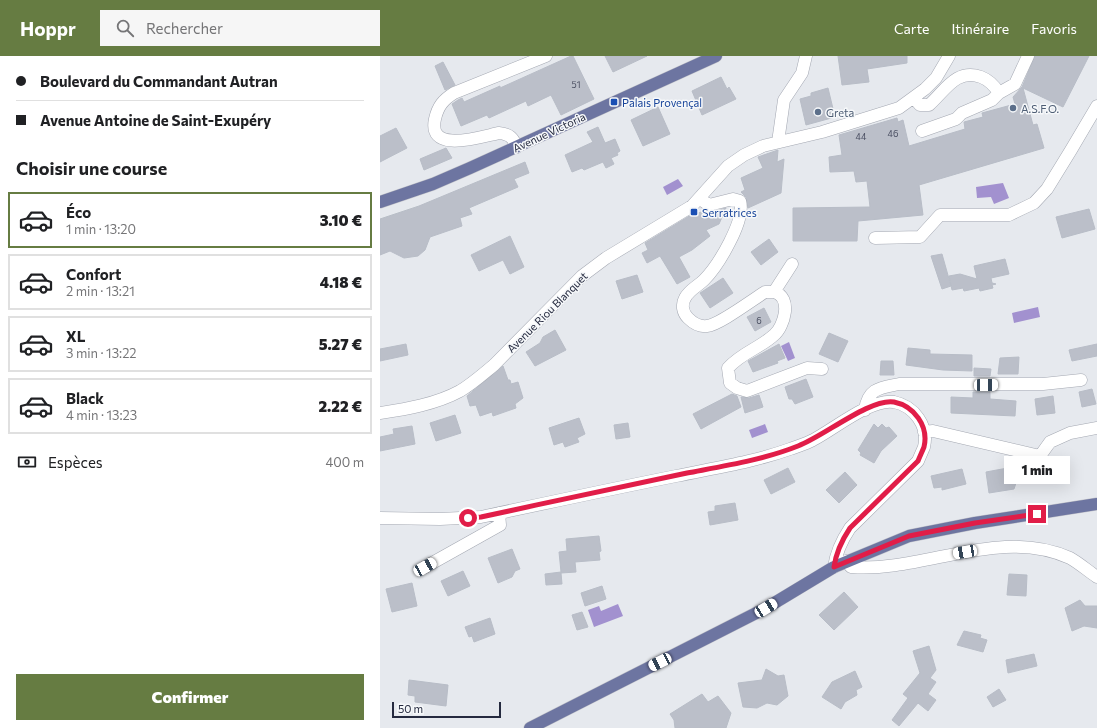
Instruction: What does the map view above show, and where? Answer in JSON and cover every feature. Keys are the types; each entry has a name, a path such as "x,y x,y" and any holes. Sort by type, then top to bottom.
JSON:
{"main road":[{"name":"Avenue Victoria","path":"380,202 433,184 716,56"},
{"path":"530,728 766,608 834,567 909,536 933,530 1097,504"}],"street":[{"path":"517,147 512,137 499,132 460,140 444,140 438,136 435,130 434,123 436,113 445,99 454,93 546,56"},
{"path":"778,142 784,100 802,73 806,56"},
{"name":"Avenue Riou Blanquet","path":"380,413 433,402 460,391 494,365 582,276 606,258 682,214 700,199 733,162 744,154 763,146 899,108 914,98 936,78 949,56"},
{"path":"922,131 956,120 962,113 992,100 999,93 1015,84 1028,56"},
{"path":"914,98 920,104 929,105 952,81 965,74 976,75 988,80 999,93"},
{"path":"875,238 920,237 940,215 1008,215 1034,203 1047,189 1097,106"},
{"path":"700,199 709,205 733,199 740,201 742,207 736,229 717,262 705,279 689,293 684,300 683,312 687,317 693,323 702,326 714,325 765,292 774,292 780,296 784,303 783,322 774,336 734,361 728,368 730,383 737,388 747,391 807,368 822,369"},
{"path":"774,292 792,264"},
{"path":"865,410 866,402 870,393 881,388 899,384 1043,384 1081,380"},
{"path":"380,518 440,519 481,517 746,461 785,451 813,440 865,410 883,403 892,402 902,404 912,410 919,419 924,432 924,447 918,461 850,528 840,546 834,567"},
{"path":"924,432 933,431 1040,456 1050,442 1070,433 1097,428"},
{"path":"425,567 500,525 499,513"},
{"path":"846,561 851,567 872,569 980,550 1031,547 1070,558 1097,577"}],"shaded area":[{"path":"678,179 683,186 667,195 663,187"},
{"path":"1003,183 1009,198 994,204 991,197 977,198 976,187"},
{"path":"1038,307 1040,317 1014,323 1012,313"},
{"path":"789,342 795,358 788,361 781,346"},
{"path":"765,424 768,432 752,438 749,430"},
{"path":"618,604 623,616 594,627 588,610 599,606 601,611"}],"building":[{"path":"573,56 594,99 561,115 551,95 528,106 526,101 489,118 487,115 461,126 452,104 458,100 462,98 464,102 500,86 500,88"},
{"path":"605,56 647,56 613,72"},
{"path":"838,56 907,56 907,63 867,69 869,82 842,85"},
{"path":"1035,56 1089,56 1063,107 1023,88 1033,125 1037,124 1044,148 919,185 923,215 858,221 857,241 793,241 793,208 870,207 867,181 856,182 854,171 830,172 829,157 842,155 839,135 897,118 898,122 903,120 909,146 965,129 964,122 983,117 982,113 1015,104 1013,97 1022,87"},
{"path":"443,62 455,85 445,90 435,66"},
{"path":"721,77 727,89 729,87 736,99 702,115 692,91"},
{"name":"Greta","path":"828,88 835,117 806,125 800,99 811,96 811,93"},
{"path":"658,107 670,134 643,146 631,120"},
{"path":"598,127 605,143 615,139 620,151 617,153 618,155 611,158 614,164 606,168 603,162 584,170 582,168 572,172 565,155 593,142 587,132"},
{"path":"396,128 407,148 380,162 380,136"},
{"path":"446,148 452,158 424,170 420,159"},
{"path":"778,150 777,162 784,159 781,193 748,208 746,197 741,192 745,190 741,178 763,168 758,157"},
{"path":"525,162 529,173 514,179 518,187 469,208 472,214 460,218 462,226 430,237 425,250 418,256 404,258 390,251 380,255 380,219 419,206"},
{"path":"726,208 719,224 706,230 710,236 692,250 679,257 690,277 677,284 660,256 647,263 642,253 648,250 645,243 691,215"},
{"path":"1089,209 1095,229 1062,238 1056,217"},
{"path":"510,236 524,267 510,274 503,260 479,271 471,255"},
{"path":"769,239 778,252 761,265 751,252"},
{"path":"942,254 951,286 942,289 931,256"},
{"path":"1005,259 1009,274 991,278 992,283 996,284 992,285 993,288 980,291 979,288 964,291 963,288 952,290 949,276 960,274 977,279 974,266"},
{"path":"637,275 643,292 622,299 616,281"},
{"path":"723,278 733,293 710,308 700,293"},
{"path":"764,308 771,322 755,331 747,317"},
{"path":"555,330 566,350 535,366 526,352 540,343 543,337"},
{"path":"829,333 848,341 838,362 819,354"},
{"path":"406,344 408,355 380,361 380,349"},
{"path":"779,344 785,358 777,361 778,363 753,372 748,361"},
{"path":"1097,344 1097,356 1072,361 1069,350"},
{"path":"908,348 930,350 930,354 972,355 972,371 943,370 906,365"},
{"path":"1019,357 1018,374 998,374 1000,358"},
{"path":"881,361 893,361 894,375 880,375"},
{"path":"503,366 511,384 518,382 523,398 515,404 516,408 493,416 492,412 480,416 476,405 470,406 467,396"},
{"path":"974,368 991,369 990,376 974,376"},
{"path":"806,379 813,397 795,404 792,399 789,399 785,387"},
{"path":"1092,389 1096,404 1082,407 1079,392"},
{"path":"973,392 990,392 990,399 1016,401 1015,416 951,413 951,397 973,398"},
{"path":"732,394 737,396 741,407 701,429 693,414"},
{"path":"759,395 763,407 745,413 741,397 749,398"},
{"path":"1053,396 1055,413 1037,415 1035,399"},
{"path":"455,415 461,433 436,441 430,423"},
{"path":"579,418 585,434 577,438 579,442 565,447 563,442 554,445 549,428"},
{"path":"628,423 630,437 616,439 614,425"},
{"path":"874,424 878,428 882,424 886,428 889,427 897,436 881,451 874,463 860,455 861,453 858,450"},
{"path":"412,426 415,444 380,451 380,437 394,434 393,429"},
{"path":"1013,467 1016,483 1014,489 989,493 986,472"},
{"path":"788,468 795,482 771,494 764,480"},
{"path":"962,469 966,484 942,490 942,487 934,488 931,476"},
{"path":"845,472 857,485 839,503 826,490"},
{"path":"735,503 738,520 710,525 708,512 715,511 715,506"},
{"path":"599,536 601,551 599,552 600,560 575,562 576,572 561,573 562,584 546,585 545,574 561,572 559,552 567,551 566,539"},
{"path":"512,549 520,569 515,571 512,577 498,583 488,558"},
{"path":"463,571 470,586 448,596 441,581"},
{"path":"1009,574 1027,575 1026,596 1007,595"},
{"path":"412,583 417,606 392,612 386,589"},
{"path":"602,586 606,599 585,606 581,593"},
{"path":"844,592 858,607 834,630 819,615"},
{"path":"1080,600 1085,606 1097,606 1097,628 1084,626 1072,631 1065,608"},
{"path":"582,612 588,627 577,630 572,615"},
{"path":"490,618 495,634 474,642 472,636 469,637 465,627"},
{"path":"964,631 981,635 980,638 987,640 983,652 957,645"},
{"path":"929,646 936,670 930,678 936,682 928,694 936,700 928,711 918,703 899,726 892,720 908,698 903,694 920,673 913,651"},
{"path":"1034,654 1037,666 1008,673 1006,660"},
{"path":"766,669 778,676 784,675 788,696 777,705 767,703 757,708 743,707 738,683 762,680"},
{"path":"855,671 862,687 856,690 857,695 845,702 841,709 822,697 832,682"},
{"path":"409,680 448,685 446,706 415,702 415,696 408,695"},
{"path":"999,689 1006,700 993,707 987,697"},
{"path":"702,694 708,702 718,696 731,713 726,728 675,728 674,720 670,714"}],"place":[{"name":"Palais Provençal","path":"614,102"},
{"name":"A.S.F.O.","path":"1013,108"},
{"name":"Greta","path":"818,112"},
{"name":"Serratrices","path":"694,212"}],"route":[{"path":"468,518 481,517 742,462 785,451 813,440 865,410 883,403 892,402 902,404 912,410 919,419 923,428 924,447 918,461 850,528 843,539 835,558 834,567 909,536 933,530 1037,514"}]}
